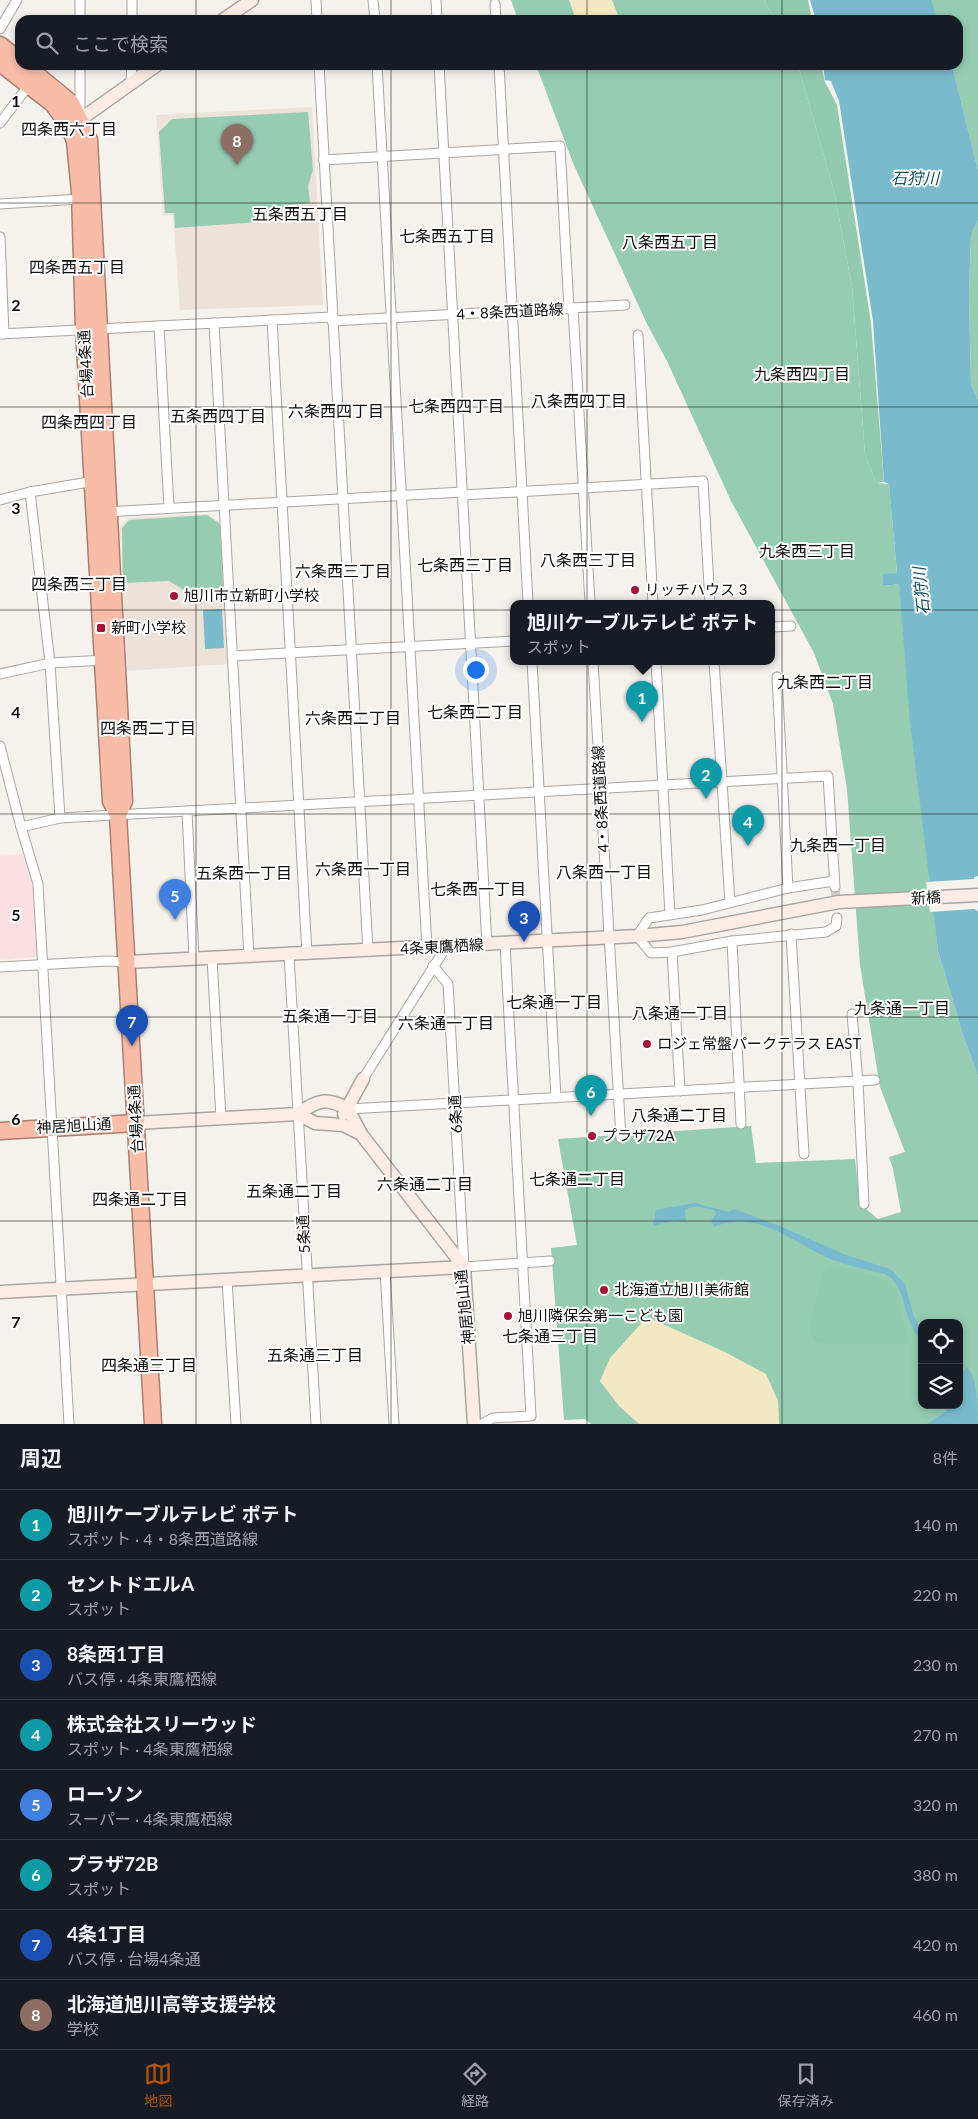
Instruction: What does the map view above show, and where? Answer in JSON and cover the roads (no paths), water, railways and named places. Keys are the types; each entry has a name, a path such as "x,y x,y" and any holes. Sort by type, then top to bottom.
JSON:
{"highway":[{"path":"0,45 15,57"},
{"name":"台場4条通","path":"0,63 52,104 69,126 75,141 91,329 110,660 110,801 118,815 153,1424"},
{"name":"台場4条通","path":"31,70 71,103 89,140 91,329"},
{"path":"52,104 80,119 80,195"},
{"name":"神居旭山通","path":"0,1131 136,1122"}],"street":[{"path":"0,30 17,0"},
{"path":"80,0 80,15"},
{"path":"132,0 132,15"},
{"path":"230,15 252,0"},
{"path":"316,0 317,15"},
{"path":"373,0 374,15"},
{"path":"436,0 437,15"},
{"path":"495,4 496,15"},
{"path":"80,70 80,119"},
{"path":"132,70 132,82"},
{"path":"80,119 150,70"},
{"path":"319,70 368,951"},
{"path":"377,70 427,948"},
{"path":"440,70 487,945"},
{"path":"499,70 528,600"},
{"path":"0,123 29,85"},
{"path":"323,160 560,146 571,308 625,305"},
{"path":"0,204 80,195"},
{"path":"0,237 2,334"},
{"name":"4・8条西道路線","path":"2,334 272,320 392,318 571,308 590,600"},
{"path":"272,320 306,954"},
{"path":"214,323 249,957"},
{"path":"159,326 169,508"},
{"path":"638,336 653,600"},
{"path":"0,500 30,492 100,481"},
{"path":"101,513 282,501 703,481 710,600"},
{"path":"30,492 50,663 60,818"},
{"path":"775,627 792,626"},
{"path":"232,656 510,641"},
{"path":"0,674 50,663 110,660"},
{"path":"532,665 556,1098"},
{"name":"4・8条西道路線","path":"593,665 621,1138"},
{"path":"656,665 670,915"},
{"path":"714,665 730,903"},
{"path":"777,677 788,888"},
{"path":"0,746 38,884 69,1424"},
{"path":"21,827 60,818 828,776 834,884 788,888 730,903 649,918 637,936 651,953 672,952 732,941 826,932 836,922"},
{"path":"187,811 194,959"},
{"name":"新橋","path":"874,900 978,895"},
{"name":"4条東鷹栖線","path":"127,962 637,936 682,932 800,908 874,900"},
{"path":"791,934 804,1154"},
{"path":"732,941 741,1124"},
{"path":"482,1424 493,1418 531,1416 505,944"},
{"path":"331,1122 340,1120 348,1109 363,1079 446,947"},
{"path":"672,952 680,1091"},
{"name":"5条通","path":"288,955 316,1424"},
{"path":"212,958 221,1118"},
{"path":"0,967 108,961 127,962"},
{"name":"6条通","path":"433,966 448,984 464,1267"},
{"path":"852,1014 858,1082 864,1204"},
{"name":"神居旭山通","path":"298,1114 314,1102 328,1101 352,1090 363,1079"},
{"path":"328,1101 338,1103 348,1109 875,1080"},
{"name":"神居旭山通","path":"348,1109 361,1134 464,1267 474,1424"},
{"name":"神居旭山通","path":"136,1122 298,1114 315,1123 331,1122 355,1129 361,1134"},
{"path":"0,1292 550,1261"},
{"path":"385,1271 394,1424"},
{"path":"227,1280 236,1424"}],"water":[{"path":"810,0 931,0 936,15 814,15"},
{"name":"石狩川","path":"824,70 953,70 978,170 978,220 971,235 969,295 971,385 978,400 978,1076 963,1035 938,951 910,722 899,584 883,586 883,574 897,573 889,484 884,482 873,321 839,101 831,81 825,80"},
{"path":"222,609 224,648 205,649 203,610"},
{"path":"695,1203 729,1212 734,1209 775,1224 846,1255 890,1269 905,1284 914,1317 918,1324 918,1338 910,1322 899,1288 885,1274 833,1260 775,1230 761,1225 746,1222 730,1222 714,1227 711,1221 716,1214 714,1210 695,1207 688,1208 685,1210 686,1222 674,1220 653,1226 656,1210"},
{"path":"967,1367 971,1372 975,1386 978,1424 927,1424 947,1409 963,1409 963,1373"}],"tunnel":[{"path":"835,887 837,918"}],"place":[{"name":"北海道旭川高等支援学校","path":"237,165"},
{"name":"リッチハウス 3","path":"635,590"},
{"name":"旭川市立新町小学校","path":"174,596"},
{"name":"新町小学校","path":"101,628"},
{"name":"旭川ケーブルテレビ ポテト","path":"642,722"},
{"name":"セントドエルA","path":"706,799"},
{"name":"株式会社スリーウッド","path":"748,846"},
{"name":"ローソン","path":"175,920"},
{"name":"8条西1丁目","path":"524,942"},
{"name":"ロジェ常盤パークテラス EAST","path":"647,1044"},
{"name":"4条1丁目","path":"132,1046"},
{"name":"プラザ72B","path":"591,1116"},
{"name":"プラザ72A","path":"592,1136"},
{"name":"北海道立旭川美術館","path":"604,1290"},
{"name":"旭川隣保会第一こども園","path":"508,1316"}],"district":[{"name":"四条西六丁目","path":"69,129"},
{"name":"五条西五丁目","path":"300,214"},
{"name":"七条西五丁目","path":"447,236"},
{"name":"八条西五丁目","path":"670,242"},
{"name":"四条西五丁目","path":"77,267"},
{"name":"九条西四丁目","path":"802,374"},
{"name":"八条西四丁目","path":"579,401"},
{"name":"七条西四丁目","path":"456,406"},
{"name":"六条西四丁目","path":"336,411"},
{"name":"五条西四丁目","path":"218,416"},
{"name":"四条西四丁目","path":"89,422"},
{"name":"九条西三丁目","path":"807,551"},
{"name":"八条西三丁目","path":"588,560"},
{"name":"七条西三丁目","path":"465,565"},
{"name":"六条西三丁目","path":"343,571"},
{"name":"四条西三丁目","path":"79,584"},
{"name":"九条西二丁目","path":"825,682"},
{"name":"七条西二丁目","path":"475,712"},
{"name":"六条西二丁目","path":"353,718"},
{"name":"四条西二丁目","path":"148,728"},
{"name":"九条西一丁目","path":"838,845"},
{"name":"六条西一丁目","path":"363,869"},
{"name":"八条西一丁目","path":"604,872"},
{"name":"五条西一丁目","path":"244,873"},
{"name":"七条西一丁目","path":"478,889"},
{"name":"七条通一丁目","path":"554,1002"},
{"name":"九条通一丁目","path":"902,1008"},
{"name":"八条通一丁目","path":"680,1013"},
{"name":"五条通一丁目","path":"330,1016"},
{"name":"六条通一丁目","path":"446,1023"},
{"name":"八条通二丁目","path":"679,1115"},
{"name":"七条通二丁目","path":"577,1179"},
{"name":"六条通二丁目","path":"425,1184"},
{"name":"五条通二丁目","path":"294,1191"},
{"name":"四条通二丁目","path":"140,1199"},
{"name":"七条通三丁目","path":"550,1336"},
{"name":"五条通三丁目","path":"315,1355"},
{"name":"四条通三丁目","path":"149,1365"}]}
